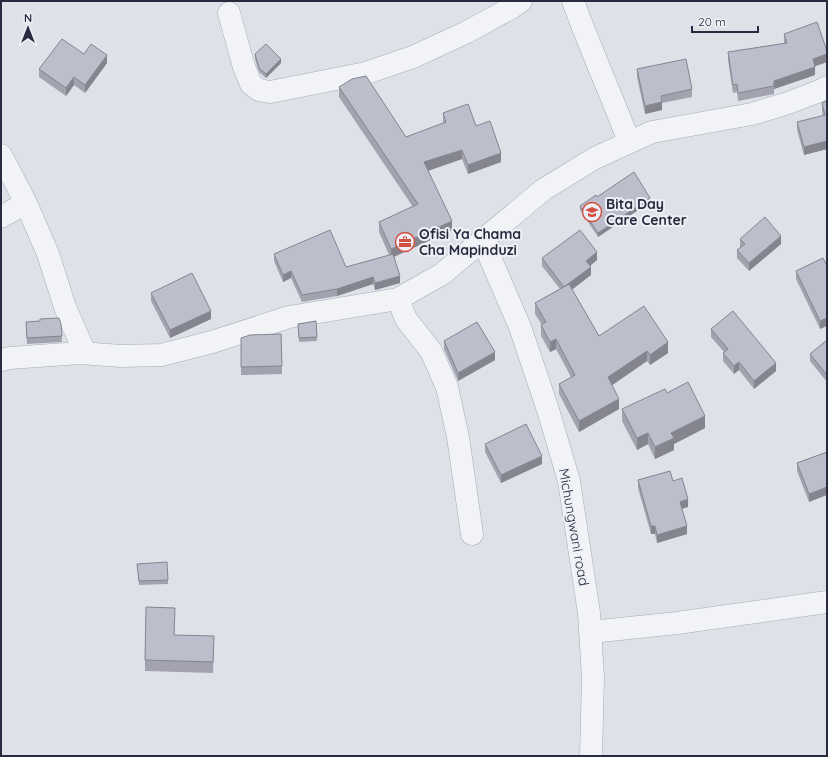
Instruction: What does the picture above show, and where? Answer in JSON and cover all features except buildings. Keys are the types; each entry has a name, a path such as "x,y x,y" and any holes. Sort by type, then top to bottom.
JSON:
{"street":[{"path":"229,13 250,84 259,90 270,92 366,74 413,57 467,32 521,1"},
{"path":"573,1 629,142"},
{"path":"1,360 10,358 85,353 121,356 161,354 212,342 289,316 398,299 442,274 482,239 543,190 595,158 652,132 752,114 788,103 827,87"},
{"path":"1,155 26,203 48,254 65,307 85,353"},
{"path":"1,217 26,203"},
{"name":"Michungwani road","path":"482,239 520,327 548,410 569,481 590,613 593,677 591,756"},
{"path":"398,299 406,319 431,351 447,387 458,437 472,534"},
{"path":"591,632 677,624 827,602"}],"place":[{"name":"Bita Day Care Center","path":"592,212"},
{"name":"Ofisi Ya Chama Cha Mapinduzi","path":"405,242"}]}
